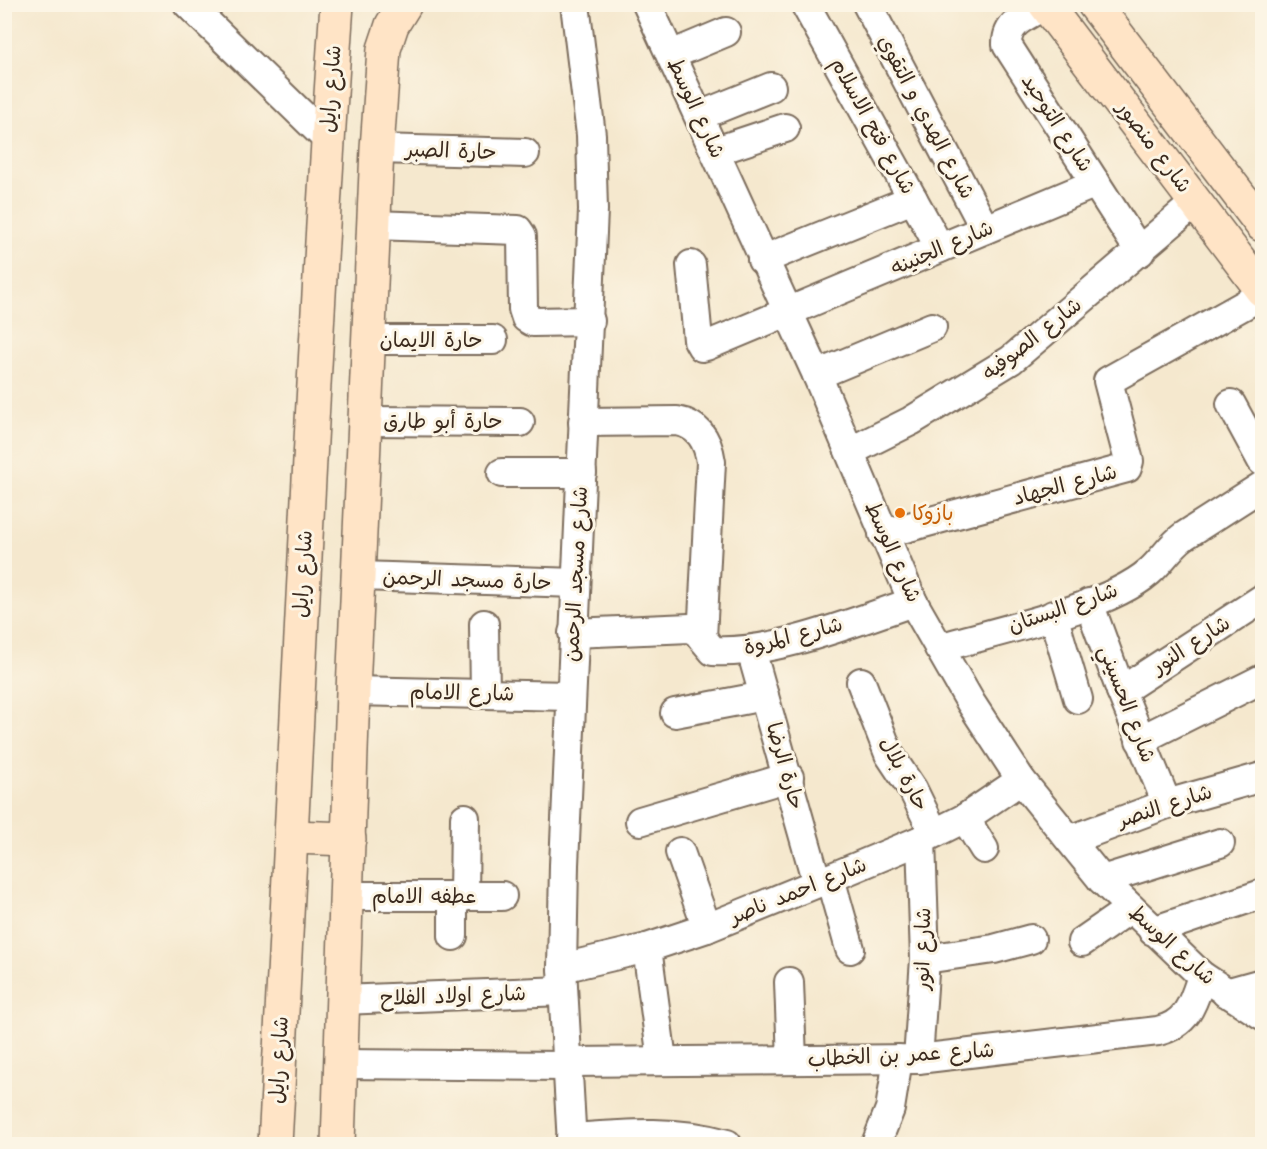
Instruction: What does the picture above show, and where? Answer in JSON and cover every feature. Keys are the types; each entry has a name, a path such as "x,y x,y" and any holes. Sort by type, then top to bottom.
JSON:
{"street":[{"path":"188,4 327,139"},
{"name":"شارع رايل","path":"275,1144 292,837 304,539 337,4"},
{"path":"338,1144 353,691 377,149 384,49 392,25 405,4"},
{"name":"شارع مسجد الرحمن","path":"572,1141 562,980 570,696 590,321 593,210 591,135 575,4"},
{"name":"شارع الوسط","path":"647,4 851,451 883,534 913,602 939,648 1021,780 1102,880 1202,976 1263,1015"},
{"name":"شارع فتح الاسلام","path":"805,4 940,248"},
{"name":"شارع الهدي و التقوي","path":"867,4 985,229"},
{"name":"شارع منصور","path":"1094,4 1263,225"},
{"name":"شارع منصور","path":"1046,5 1263,290"},
{"name":"شارع التوحيد","path":"1046,5 1011,27 1006,34 1007,45 1140,252"},
{"path":"671,55 726,32"},
{"path":"334,45 347,35 356,34 375,40 384,49"},
{"path":"699,116 771,87"},
{"path":"716,151 785,128"},
{"name":"حارة الصبر","path":"377,149 525,153"},
{"name":"شارع الجنينه","path":"691,265 698,340 702,346 1096,183"},
{"path":"762,260 913,199"},
{"name":"شارع الصوفيه","path":"851,451 911,421 1011,360 1196,202"},
{"path":"373,225 518,230 522,236 523,309 526,318 533,322 590,321"},
{"name":"شارع الجهاد","path":"883,534 1127,468 1130,461 1108,381 1263,295"},
{"path":"817,375 932,327"},
{"name":"حارة الايمان","path":"368,340 493,340"},
{"path":"1231,404 1263,461"},
{"name":"حارة أبو طارق","path":"365,421 520,422"},
{"path":"583,422 677,421 688,423 704,437 711,462 702,638"},
{"path":"502,473 582,473"},
{"name":"شارع البستان","path":"939,648 1053,615 1122,589 1150,572 1172,545 1263,486"},
{"name":"حارة مسجد الرحمن","path":"358,576 576,583"},
{"name":"شارع النور","path":"1121,691 1263,599"},
{"name":"شارع المروة","path":"573,633 690,628 713,651 751,650 824,631 913,602"},
{"name":"شارع الحسيني","path":"1089,603 1140,740 1167,804"},
{"path":"1053,615 1078,699"},
{"path":"484,624 485,694"},
{"name":"حارة الرضا","path":"751,650 823,880 850,949"},
{"path":"1140,740 1263,679"},
{"name":"حارة بلال","path":"861,682 888,754 913,790 928,836"},
{"name":"شارع الامام","path":"353,691 570,696"},
{"path":"675,713 764,696"},
{"path":"640,821 789,777"},
{"name":"شارع النصر","path":"1070,840 1167,804 1263,777"},
{"name":"شارع احمد ناصر","path":"562,980 707,928 928,836 965,818 1021,780"},
{"path":"453,936 459,897 465,818"},
{"path":"965,818 984,849"},
{"name":"شارع انور","path":"876,1144 908,1059 925,959 928,836"},
{"path":"292,837 349,839"},
{"path":"1102,880 1220,843"},
{"path":"680,852 707,928"},
{"path":"1153,931 1263,894"},
{"name":"عطفه الامام","path":"347,896 502,896"},
{"path":"1082,942 1131,908"},
{"path":"925,959 994,949 1031,939"},
{"path":"647,948 662,1060"},
{"name":"شارع عمر بن الخطاب","path":"341,1064 568,1064 662,1060 908,1059 997,1052 1167,1029 1185,1017 1202,976"},
{"name":"شارع اولاد الفلاح","path":"342,1000 562,980"},
{"path":"789,982 792,1060"},
{"path":"1226,993 1263,983"},
{"path":"572,1141 630,1134 708,1142"}],"place":[{"name":"بازوكا","path":"900,513"}]}
